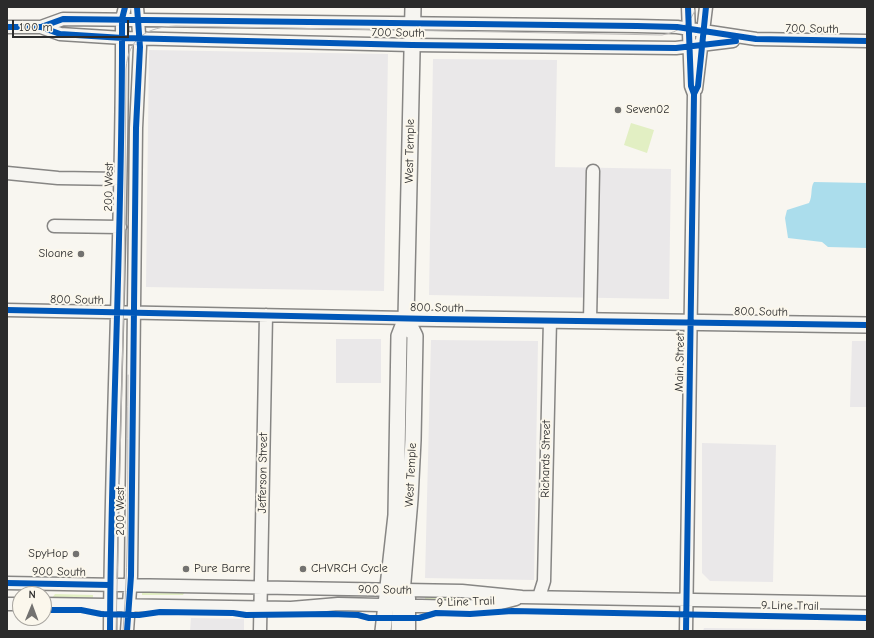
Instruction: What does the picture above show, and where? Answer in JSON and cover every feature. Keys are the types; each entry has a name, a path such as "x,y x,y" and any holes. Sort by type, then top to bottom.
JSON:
{"highway":[{"path":"398,599 400,631"}],"main road":[{"name":"West Temple","path":"398,599 411,493 413,425 415,336 406,318 413,7"},
{"name":"800 South","path":"406,318 867,325"},
{"path":"383,631 398,599"}],"street":[{"name":"200 West","path":"110,631 120,227 122,19 125,7"},
{"name":"200 West","path":"127,631 131,585 136,128 140,38 137,7"},
{"name":"Main Street","path":"686,631 694,94 691,86 688,7"},
{"name":"Main Street","path":"694,94 698,86 706,7"},
{"name":"700 South","path":"41,27 63,19 601,25 677,27 756,39"},
{"name":"700 South","path":"7,26 41,27 60,34 122,38 412,45 664,48 756,39 867,41"},
{"path":"590,321 592,171"},
{"path":"7,173 58,178 120,179"},
{"path":"54,226 120,227"},
{"name":"800 South","path":"7,310 406,318"},
{"name":"Jefferson Street","path":"260,631 266,315"},
{"name":"Richards Street","path":"539,597 544,581 550,320"},
{"name":"900 South","path":"7,582 261,587 483,606 508,602 522,597"},
{"name":"900 South","path":"52,604 290,608 475,592 522,597 867,603"},
{"name":"West Temple","path":"398,599 409,631"}],"shaded area":[{"path":"276,7 390,7 390,9"},
{"path":"149,50 388,54 384,291 146,287"},
{"path":"433,59 557,60 555,167 671,169 669,299 429,295"},
{"path":"336,339 381,339 381,383 336,383"},
{"path":"431,340 538,341 534,580 425,578"},
{"path":"852,341 867,341 867,407 850,407"},
{"path":"702,443 776,445 773,582 710,581 702,573"},
{"path":"191,618 244,619 244,631 190,631"},
{"path":"704,628 867,630 867,631 703,631"}],"green space":[{"path":"631,123 654,130 647,153 624,145"},
{"path":"187,588 183,595 142,595 142,591 172,592"},
{"path":"55,594 93,595 93,598 63,597 55,602 52,602 52,598"},
{"path":"425,596 457,597 457,602 425,601"}],"water":[{"path":"814,182 867,183 867,248 828,247 822,242 788,238 785,218 787,210 809,203"}],"tram line":[{"path":"116,631 124,292 126,69 128,58 135,42 148,32 156,29 176,26 662,35 674,32 688,23 696,7"},
{"path":"123,631 127,567 128,375"}],"cycle path":[{"path":"110,631 112,478 121,172 122,19 125,7"},
{"path":"127,631 131,576 136,128 140,47 137,7"},
{"path":"686,631 694,94 691,86 688,7"},
{"path":"694,94 698,86 706,7"},
{"path":"7,27 41,27 63,19 637,26 677,27 756,39 867,41"},
{"path":"41,27 60,34 123,38 412,45 676,48 736,41"},
{"path":"7,310 433,319 867,325"},
{"path":"7,583 110,585"},
{"name":"9 Line Trail","path":"52,610 81,610 101,614 139,615 160,612 233,613 246,615 332,614 358,615 369,618 419,618 436,613 470,614 512,611 867,618"}],"place":[{"name":"Seven02","path":"618,110"},
{"name":"Sloane","path":"81,254"},
{"name":"SpyHop","path":"76,554"},
{"name":"Pure Barre","path":"186,569"},
{"name":"CHVRCH Cycle","path":"303,569"}]}
